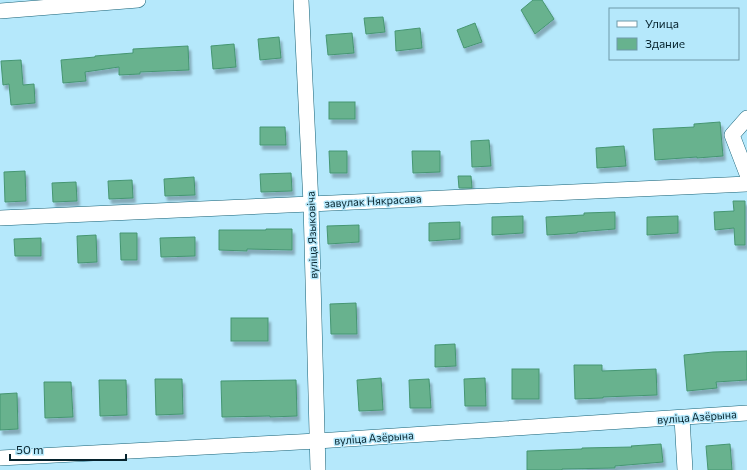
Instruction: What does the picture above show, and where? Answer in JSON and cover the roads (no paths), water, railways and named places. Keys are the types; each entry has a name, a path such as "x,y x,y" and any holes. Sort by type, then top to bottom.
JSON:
{"street":[{"path":"0,11 138,0"},
{"name":"вуліца Языковіча","path":"301,0 311,204 318,470"},
{"path":"747,118 732,135 747,174"},
{"name":"завулак Някрасава","path":"0,218 747,184"},
{"name":"вуліца Азёрына","path":"0,458 317,441 747,413"},
{"path":"682,418 685,470"}]}
